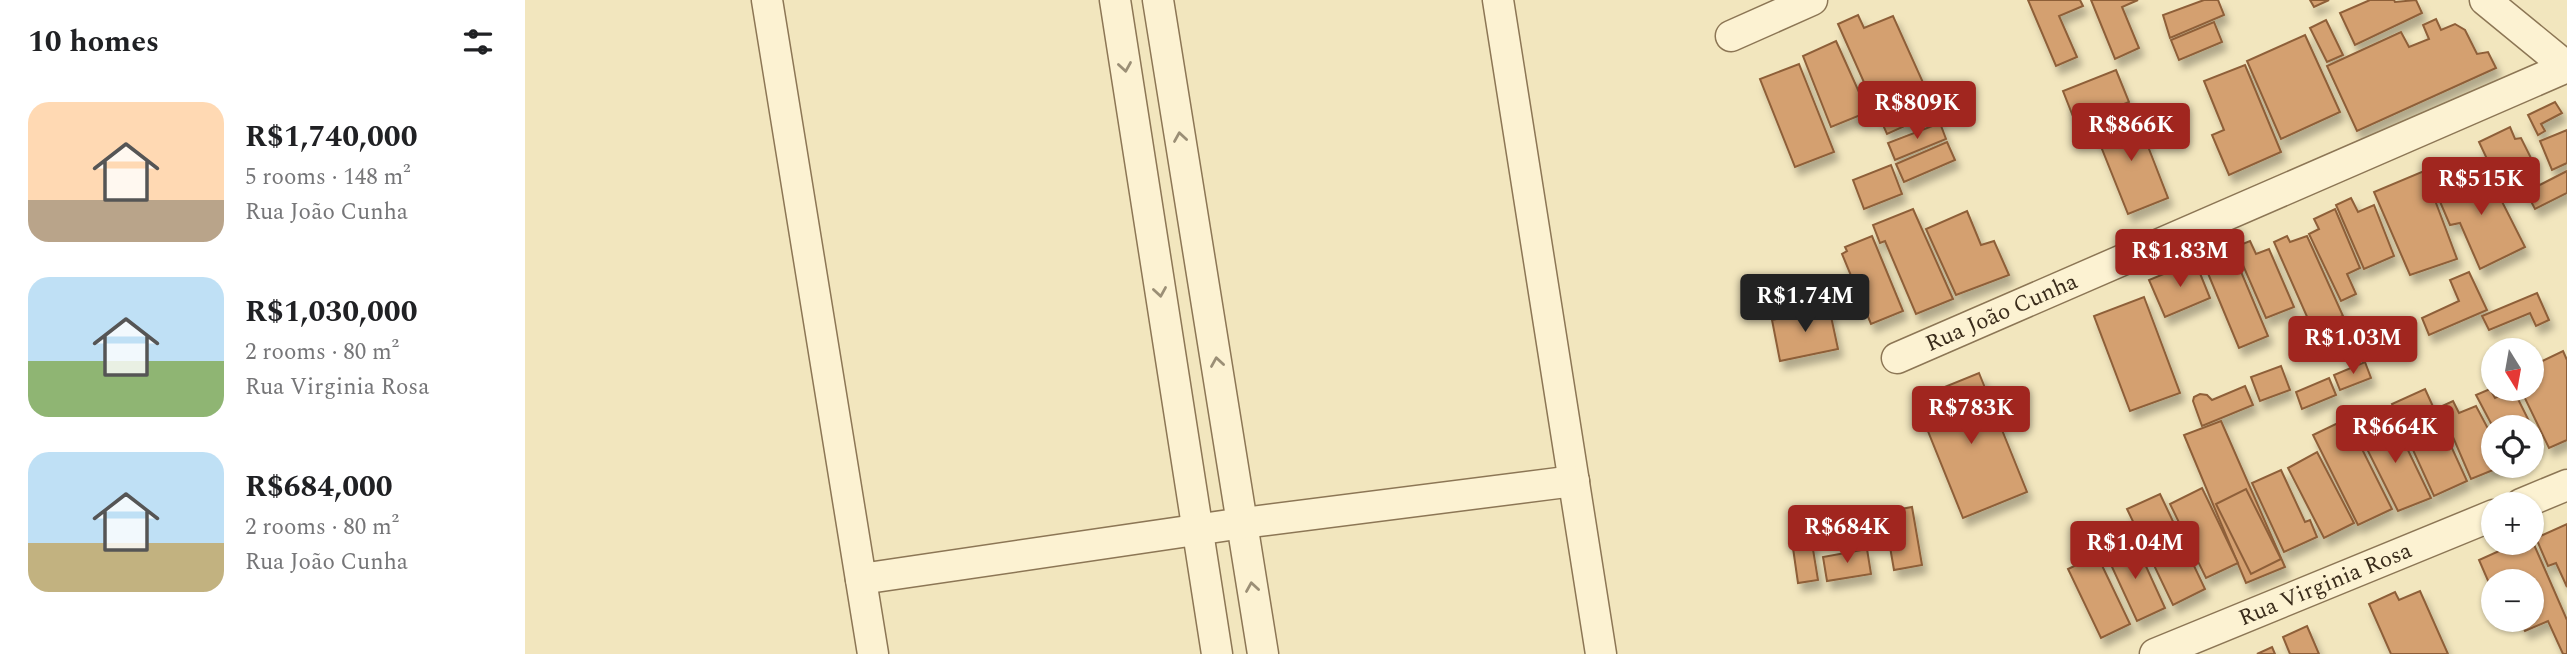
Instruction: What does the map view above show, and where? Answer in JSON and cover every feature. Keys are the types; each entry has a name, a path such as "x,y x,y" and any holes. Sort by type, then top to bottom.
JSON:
{"street":[{"path":"768,0 873,654"},
{"path":"1115,0 1217,654"},
{"path":"1158,0 1263,654"},
{"path":"1498,0 1601,654"},
{"path":"1731,36 1812,0"},
{"path":"2485,0 2567,67"},
{"name":"Rua João Cunha","path":"1897,358 2567,67"},
{"path":"861,579 1243,523 1574,481"},
{"path":"2544,494 2567,485"},
{"name":"Rua Virginia Rosa","path":"2155,654 2481,520"}],"building":[{"path":"2028,0 2080,0 2083,6 2059,16 2077,57 2056,66"},
{"path":"2091,0 2138,0 2122,7 2139,48 2115,59"},
{"path":"2204,0 2218,0 2224,15 2170,38 2163,15"},
{"path":"2310,0 2329,0 2314,7"},
{"path":"2370,0 2416,0 2422,13 2355,45 2340,13"},
{"path":"1858,15 1864,28 1893,16 1939,118 1923,126 1920,119 1887,134 1838,24"},
{"path":"2436,19 2441,30 2455,24 2465,30 2477,54 2488,52 2496,68 2357,131 2327,66 2401,32 2409,47 2429,39 2423,25"},
{"path":"2326,20 2343,55 2327,62 2310,28"},
{"path":"2214,22 2222,42 2179,60 2171,40"},
{"path":"2305,35 2340,112 2281,139 2247,61"},
{"path":"1836,41 1868,112 1831,127 1803,56"},
{"path":"1799,64 1834,152 1795,167 1760,79"},
{"path":"2245,65 2281,152 2229,175 2212,135 2224,130 2204,81"},
{"path":"2116,70 2129,102 2076,124 2063,91"},
{"path":"2555,102 2562,113 2541,124 2545,131 2538,135 2528,115"},
{"path":"2135,113 2168,198 2128,214 2094,129"},
{"path":"1940,123 1946,139 1895,160 1888,143"},
{"path":"2510,127 2515,139 2521,138 2533,162 2511,174 2517,187 2503,193 2479,142"},
{"path":"2567,130 2567,163 2552,170 2540,141"},
{"path":"1947,142 1955,160 1904,182 1896,164"},
{"path":"1891,165 1902,194 1864,209 1853,180"},
{"path":"2485,168 2525,247 2480,269 2460,223 2450,225 2435,190"},
{"path":"2424,171 2457,259 2410,275 2374,192"},
{"path":"2567,171 2567,193 2535,209 2526,192"},
{"path":"2351,198 2358,212 2374,205 2394,256 2364,269 2336,205"},
{"path":"1913,209 1953,299 1916,314 1885,241 1880,243 1873,225"},
{"path":"2335,209 2360,268 2347,274 2356,294 2341,301 2309,234 2319,229 2314,219"},
{"path":"1967,211 1981,245 1994,241 2009,275 1956,295 1926,229"},
{"path":"1872,236 1903,311 1871,324 1842,254 1847,251 1845,247"},
{"path":"2287,236 2290,242 2307,236 2343,316 2312,328 2274,242"},
{"path":"2250,241 2256,254 2269,249 2294,307 2266,318 2235,247"},
{"path":"2217,254 2223,268 2237,262 2268,336 2239,348 2202,259"},
{"path":"2195,261 2210,298 2165,317 2149,280"},
{"path":"2469,272 2487,310 2429,335 2422,318 2459,301 2450,280"},
{"path":"2537,293 2549,320 2536,326 2530,313 2489,330 2482,316"},
{"path":"2144,297 2180,393 2130,411 2094,316"},
{"path":"1829,307 1838,349 1780,361 1772,320"},
{"path":"2563,351 2567,360 2567,440 2549,448 2544,438 2544,415 2533,415 2526,401 2545,401 2545,360"},
{"path":"2365,362 2371,378 2340,390 2334,375"},
{"path":"2281,366 2290,390 2260,401 2251,377"},
{"path":"1979,373 2027,492 1963,518 1915,399"},
{"path":"2329,378 2336,395 2302,409 2296,392"},
{"path":"2245,386 2253,405 2202,426 2194,397 2207,395 2212,400"},
{"path":"2425,389 2467,481 2434,496 2392,404"},
{"path":"2481,393 2481,401 2519,401 2526,415 2487,415 2476,395"},
{"path":"2453,401 2459,413 2476,406 2481,415 2481,475 2471,479 2440,407"},
{"path":"2393,419 2431,498 2398,511 2360,435"},
{"path":"2221,421 2285,567 2246,583 2184,435"},
{"path":"2342,421 2350,437 2355,435 2392,509 2358,525 2313,435"},
{"path":"2317,452 2354,523 2324,538 2288,468"},
{"path":"2281,470 2305,522 2310,520 2317,537 2284,552 2252,483"},
{"path":"2202,488 2238,563 2206,578 2170,504"},
{"path":"2246,489 2281,559 2251,574 2216,504"},
{"path":"2160,494 2205,589 2173,605 2127,509"},
{"path":"1912,507 1922,565 1894,570 1884,512"},
{"path":"1868,515 1871,533 1825,539 1823,522"},
{"path":"2567,524 2567,587 2556,563 2548,566 2543,555 2544,534"},
{"path":"1810,531 1818,580 1798,583 1791,534"},
{"path":"2134,540 2165,608 2137,621 2106,554"},
{"path":"1867,549 1871,574 1827,581 1823,557"},
{"path":"2097,555 2130,624 2101,638 2068,569"},
{"path":"2490,555 2539,555 2567,620 2567,654 2563,654 2548,621 2544,623 2544,569 2483,569 2479,560"},
{"path":"2420,591 2448,654 2391,654 2369,604 2395,592 2399,600"},
{"path":"2307,626 2319,654 2290,654 2283,637"},
{"path":"2272,647 2275,654 2257,654"}]}
